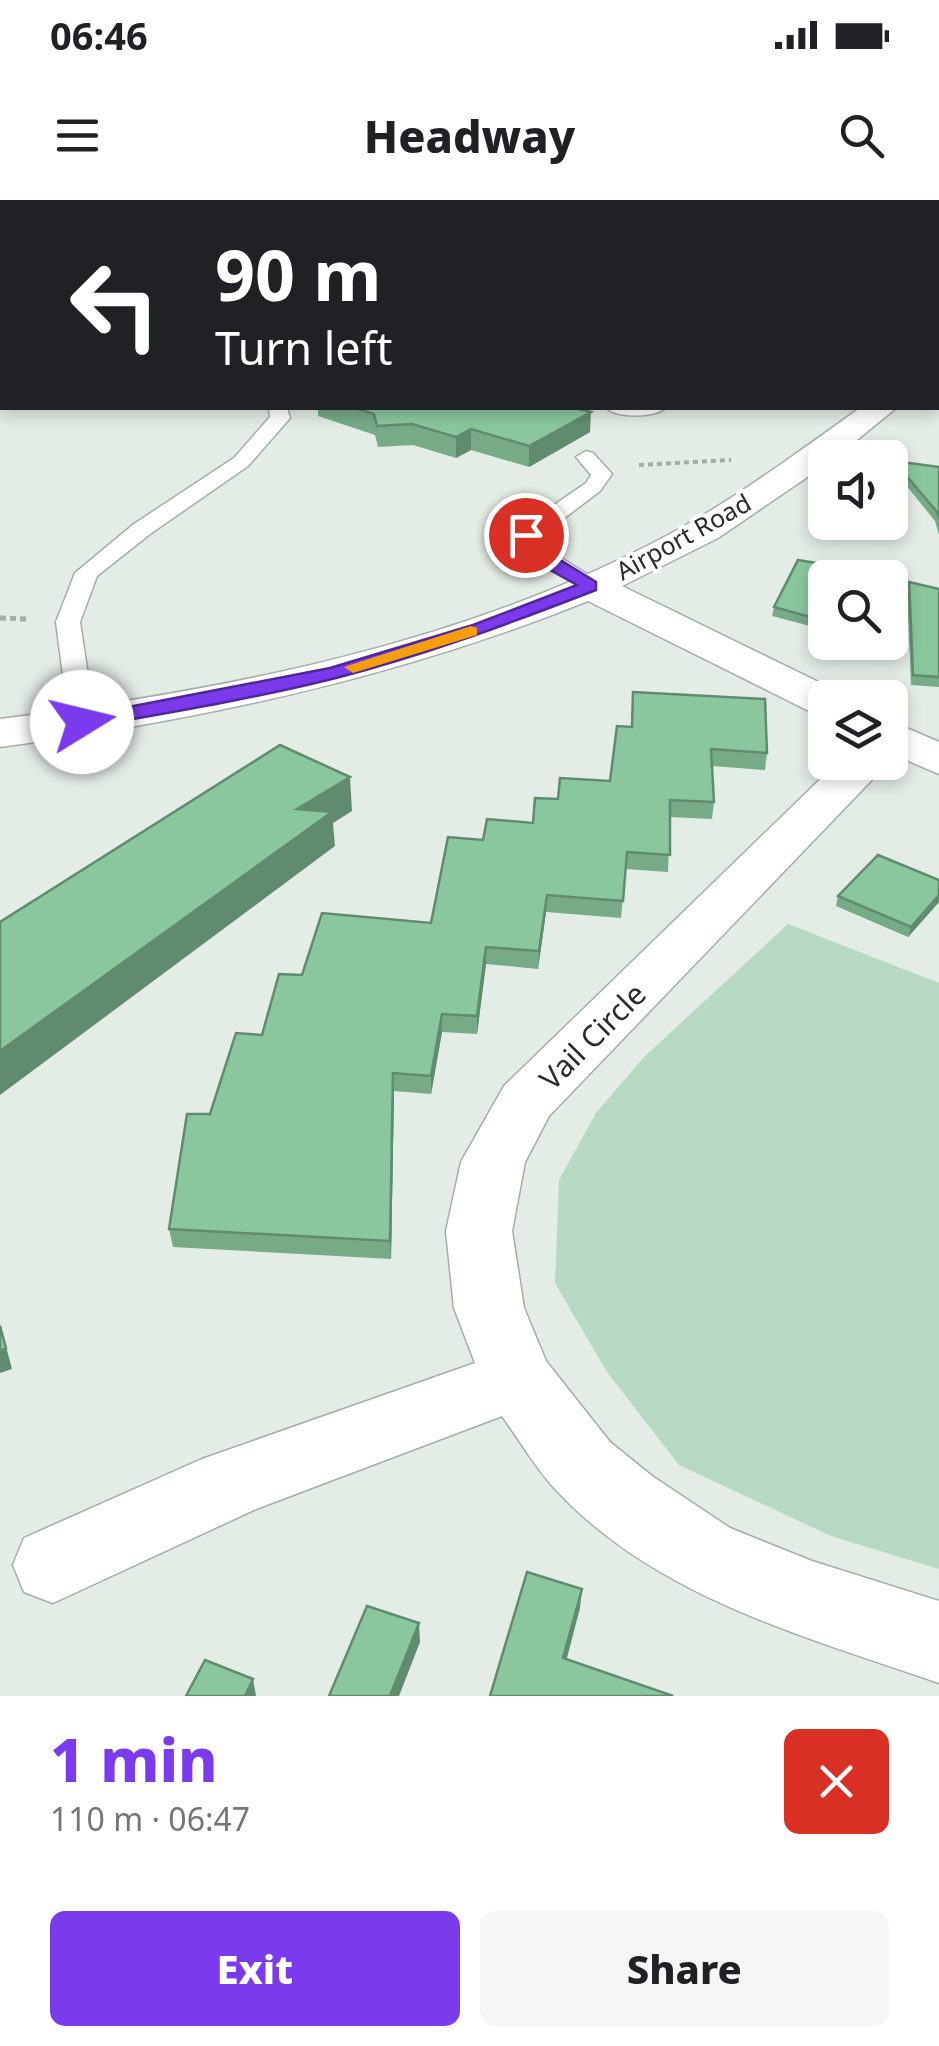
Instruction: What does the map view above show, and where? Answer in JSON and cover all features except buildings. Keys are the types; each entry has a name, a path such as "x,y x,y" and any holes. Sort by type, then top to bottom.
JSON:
{"street":[{"name":"Airport Road","path":"0,733 241,694 334,673 479,629 590,586 705,530 877,410"},
{"path":"590,586 808,694"},
{"name":"Vail Circle","path":"908,750 939,760"},
{"name":"Vail Circle","path":"848,780 526,1102 493,1162 480,1232 489,1308 518,1379 583,1466 624,1501 702,1554 812,1600 939,1642"},
{"path":"53,1565 230,1484 518,1379"}],"lane":[{"path":"82,722 68,622 87,573 142,529 241,462 280,418 278,410"},
{"path":"590,586 540,558 522,543 526,535 592,487 602,474 592,462"}],"path":[{"path":"179,200 214,200"},
{"path":"592,462 744,460"}],"green space":[{"path":"788,924 939,983 939,1569 831,1536 679,1465 607,1372 555,1283 559,1180 596,1113 644,1057"}],"slow traffic":[{"path":"353,667 471,631"}],"route":[{"path":"82,722 334,673 479,629 590,586 540,558 522,543 526,535"}]}
